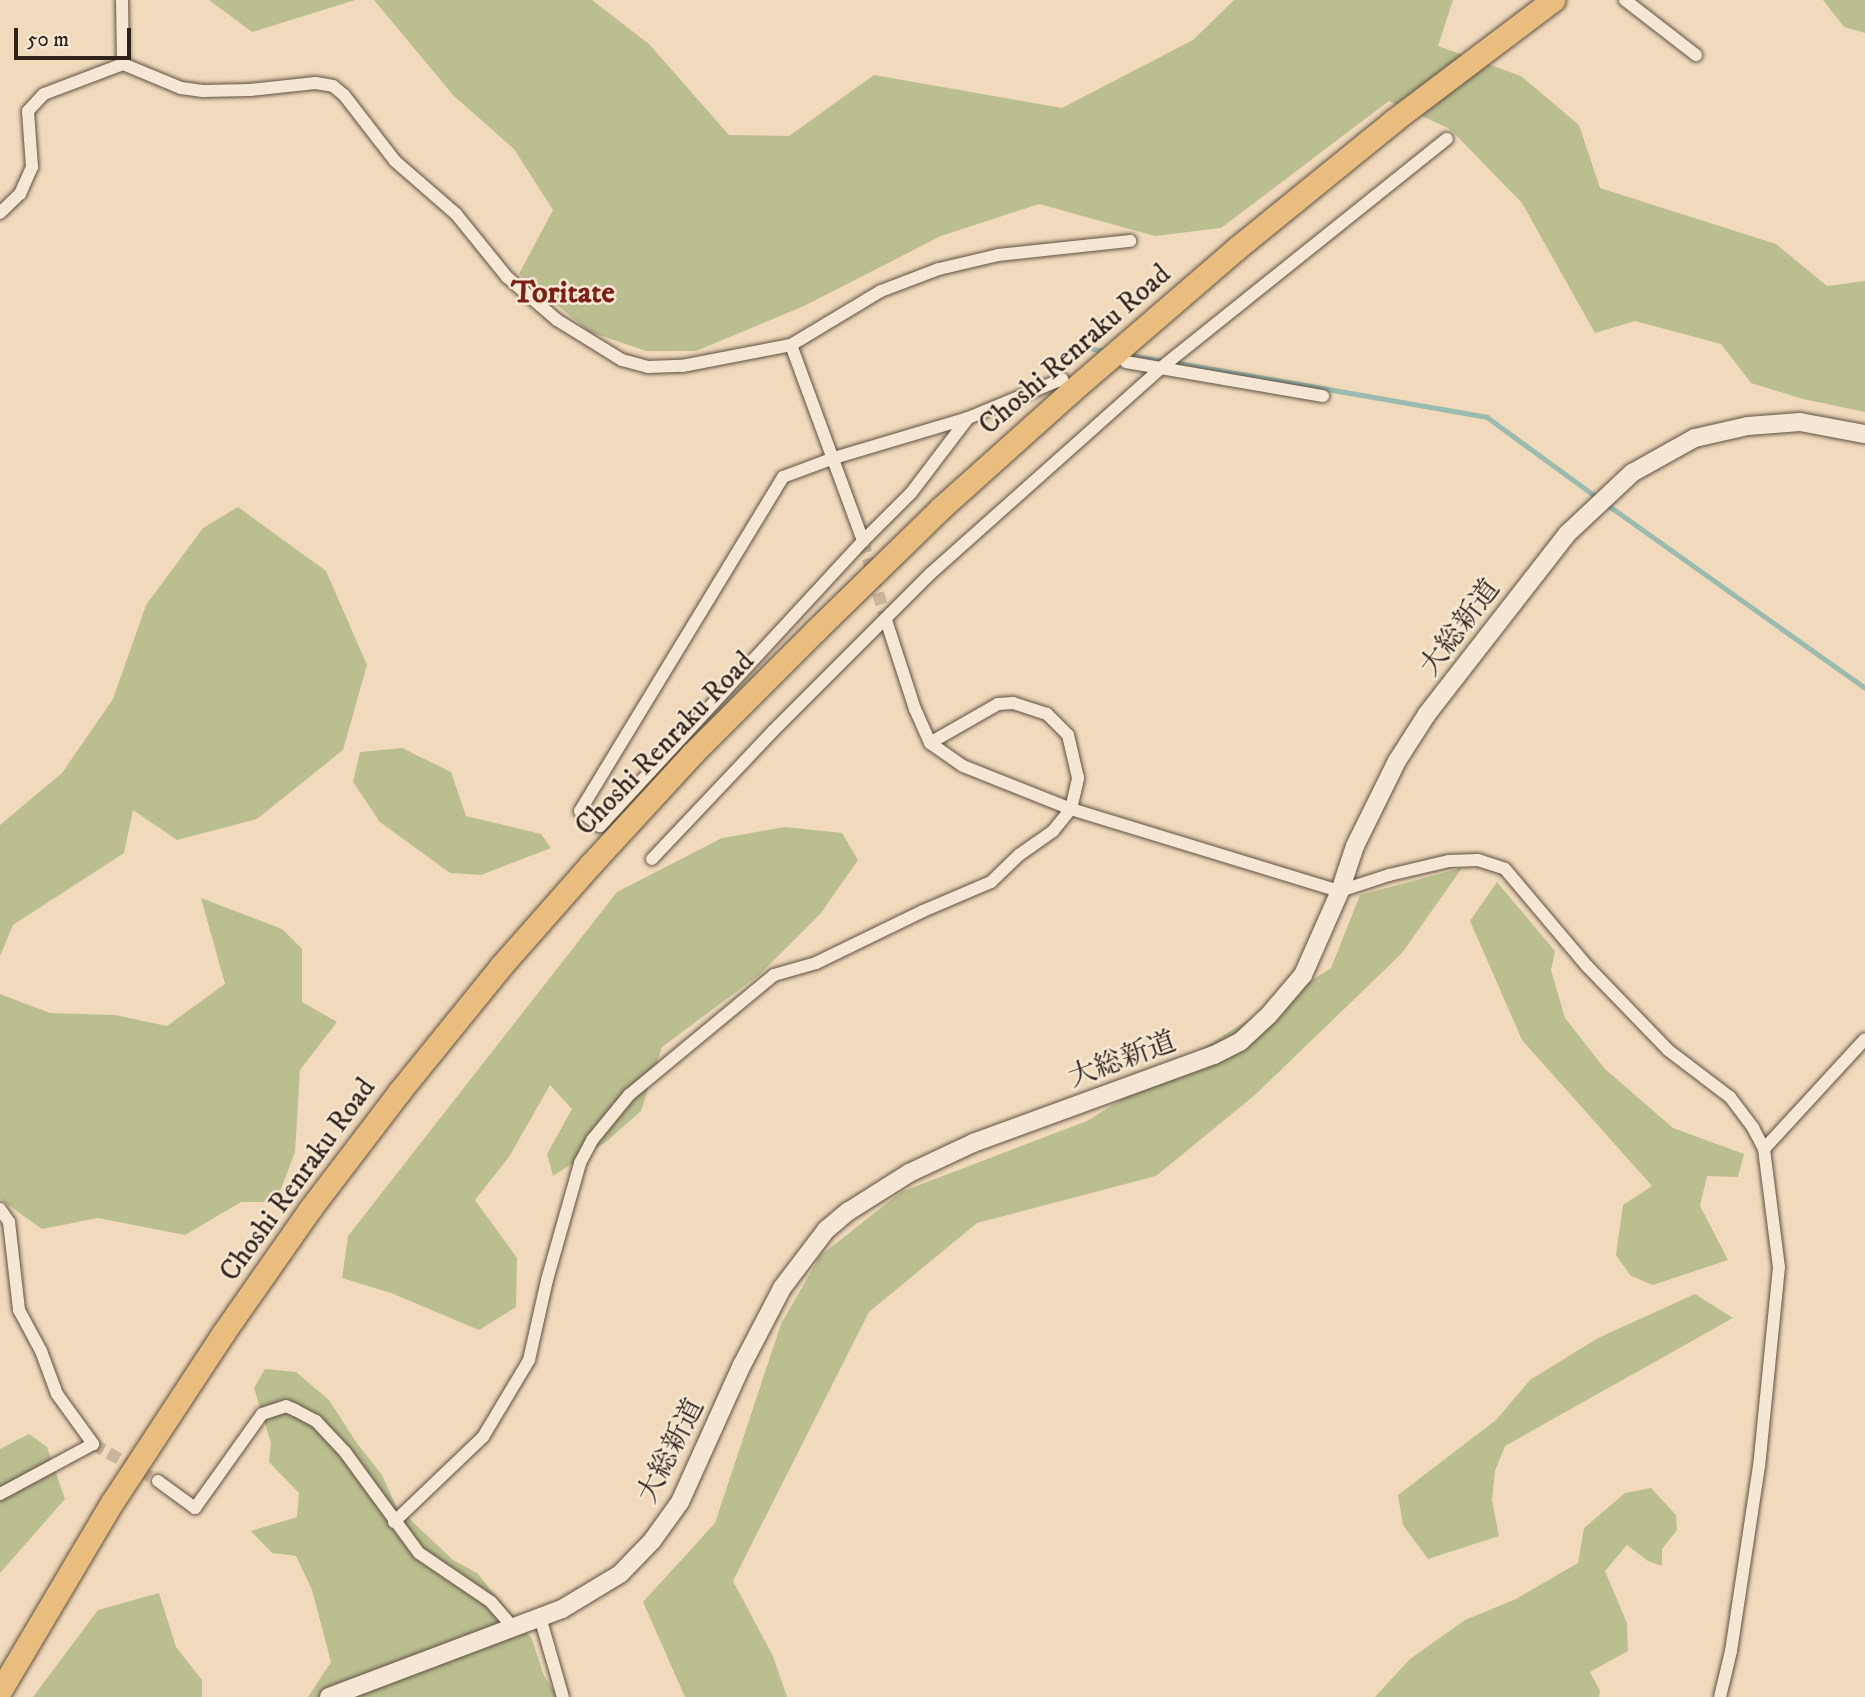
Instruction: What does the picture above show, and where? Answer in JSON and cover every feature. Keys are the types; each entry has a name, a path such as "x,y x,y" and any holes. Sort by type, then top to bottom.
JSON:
{"highway":[{"name":"Choshi Renraku Road","path":"0,1691 113,1501 224,1332 310,1209 399,1092 501,966 692,754 941,509 1393,121 1553,0"}],"street":[{"path":"122,0 123,64"},
{"path":"1625,0 1696,55"},
{"path":"0,213 20,194 32,167 28,111 44,94 123,64 181,88 203,91 250,90 316,83 333,86 344,95 395,161 456,214 507,277 557,320 622,360 648,368 682,366 791,345 881,291 939,269 998,255 1130,241"},
{"path":"652,859 773,731 930,574 1162,367 1447,139"},
{"path":"791,345 863,541"},
{"path":"1119,356 1162,367 1323,396"},
{"path":"968,418 911,494 863,541 600,826 580,811 783,477 834,458 968,418 1062,379"},
{"name":"大総新道","path":"329,1697 562,1609 620,1574 652,1541 680,1502 742,1365 782,1288 826,1230 849,1211 909,1173 962,1148 1214,1055 1241,1041 1268,1016 1303,975 1340,891 1355,846 1397,761 1427,714 1567,534 1632,473 1695,438 1748,426 1800,422 1865,434"},
{"path":"886,620 915,709 930,743 963,766 1071,809 1340,891 1389,875 1449,861 1478,860 1505,869 1587,966 1668,1050 1730,1097 1753,1128 1764,1150 1779,1267 1759,1466 1731,1651 1720,1697"},
{"path":"394,1522 483,1437 529,1360 547,1280 580,1163 593,1139 629,1095 774,975 816,963 923,911 991,883 1019,855 1053,831 1071,809 1079,778 1068,735 1046,714 1013,703 998,704 930,743"},
{"path":"1764,1150 1865,1039"},
{"path":"0,1209 9,1222 19,1310 41,1351 57,1394 93,1444 0,1494"},
{"path":"158,1481 195,1508 262,1414 286,1406 316,1421 345,1452 419,1553 491,1602 514,1628"},
{"path":"540,1617 563,1697"}],"green space":[{"path":"209,0 355,0 252,32"},
{"path":"374,0 592,0 649,44 729,135 789,136 874,75 1062,108 1193,40 1234,0 1453,0 1438,46 1521,76 1579,125 1600,188 1776,244 1827,286 1865,281 1865,412 1803,399 1751,383 1721,344 1635,321 1595,333 1522,203 1450,129 1389,101 1221,228 1155,236 1039,204 941,236 804,306 696,351 646,351 590,332 519,274 553,210 514,149 453,95"},
{"path":"1823,0 1865,0 1865,33 1844,27"},
{"path":"238,507 326,571 367,665 343,750 257,819 177,840 133,810 124,853 13,925 0,956 0,825 62,773 113,699 146,605 203,528"},
{"path":"402,748 451,772 466,816 541,834 551,848 481,875 450,873 380,822 353,782 360,752"},
{"path":"785,827 842,833 858,860 821,913 759,975 662,1047 641,1111 607,1141 553,1176 547,1154 572,1109 550,1085 509,1157 475,1200 517,1258 516,1307 479,1330 391,1293 342,1278 348,1236 617,892 722,838"},
{"path":"1462,868 1402,953 1255,1095 1156,1176 977,1223 869,1312 733,1581 773,1656 787,1697 685,1697 643,1602 715,1523 781,1324 820,1256 901,1192 1087,1121 1331,968 1360,895"},
{"path":"1497,882 1555,951 1551,970 1565,1018 1605,1069 1673,1128 1744,1154 1738,1177 1707,1176 1700,1206 1728,1260 1653,1285 1631,1276 1616,1255 1623,1205 1652,1186 1522,1040 1470,921"},
{"path":"201,898 282,929 302,949 302,1002 337,1022 300,1070 295,1152 276,1202 241,1202 185,1235 98,1218 42,1229 0,1199 0,994 50,1013 115,1015 167,1026 225,984"},
{"path":"1695,1294 1733,1318 1505,1446 1495,1471 1492,1500 1499,1536 1428,1559 1403,1525 1398,1495 1496,1420 1530,1380 1598,1338"},
{"path":"265,1369 296,1372 329,1400 356,1442 382,1475 396,1506 453,1560 477,1573 532,1639 544,1676 558,1697 308,1697 331,1662 312,1590 296,1556 272,1553 251,1531 297,1517 299,1493 269,1462 271,1443 254,1388"},
{"path":"29,1434 47,1447 65,1499 0,1573 0,1449"},
{"path":"1651,1488 1676,1515 1677,1530 1662,1549 1662,1566 1648,1561 1627,1545 1605,1571 1627,1623 1628,1651 1590,1672 1600,1691 1599,1697 1375,1697 1410,1659 1465,1620 1516,1599 1578,1563 1584,1528 1625,1493"},
{"path":"159,1593 176,1647 202,1680 202,1697 33,1697 98,1610"}],"waterway":[{"path":"1093,349 1106,351"},
{"path":"1124,354 1164,361"},
{"path":"1173,362 1487,417 1598,498"},
{"path":"1605,503 1865,688"}],"tunnel":[{"path":"863,541 886,620"},
{"path":"93,1444 158,1481"}],"district":[{"name":"Toritate","path":"563,293"}]}
